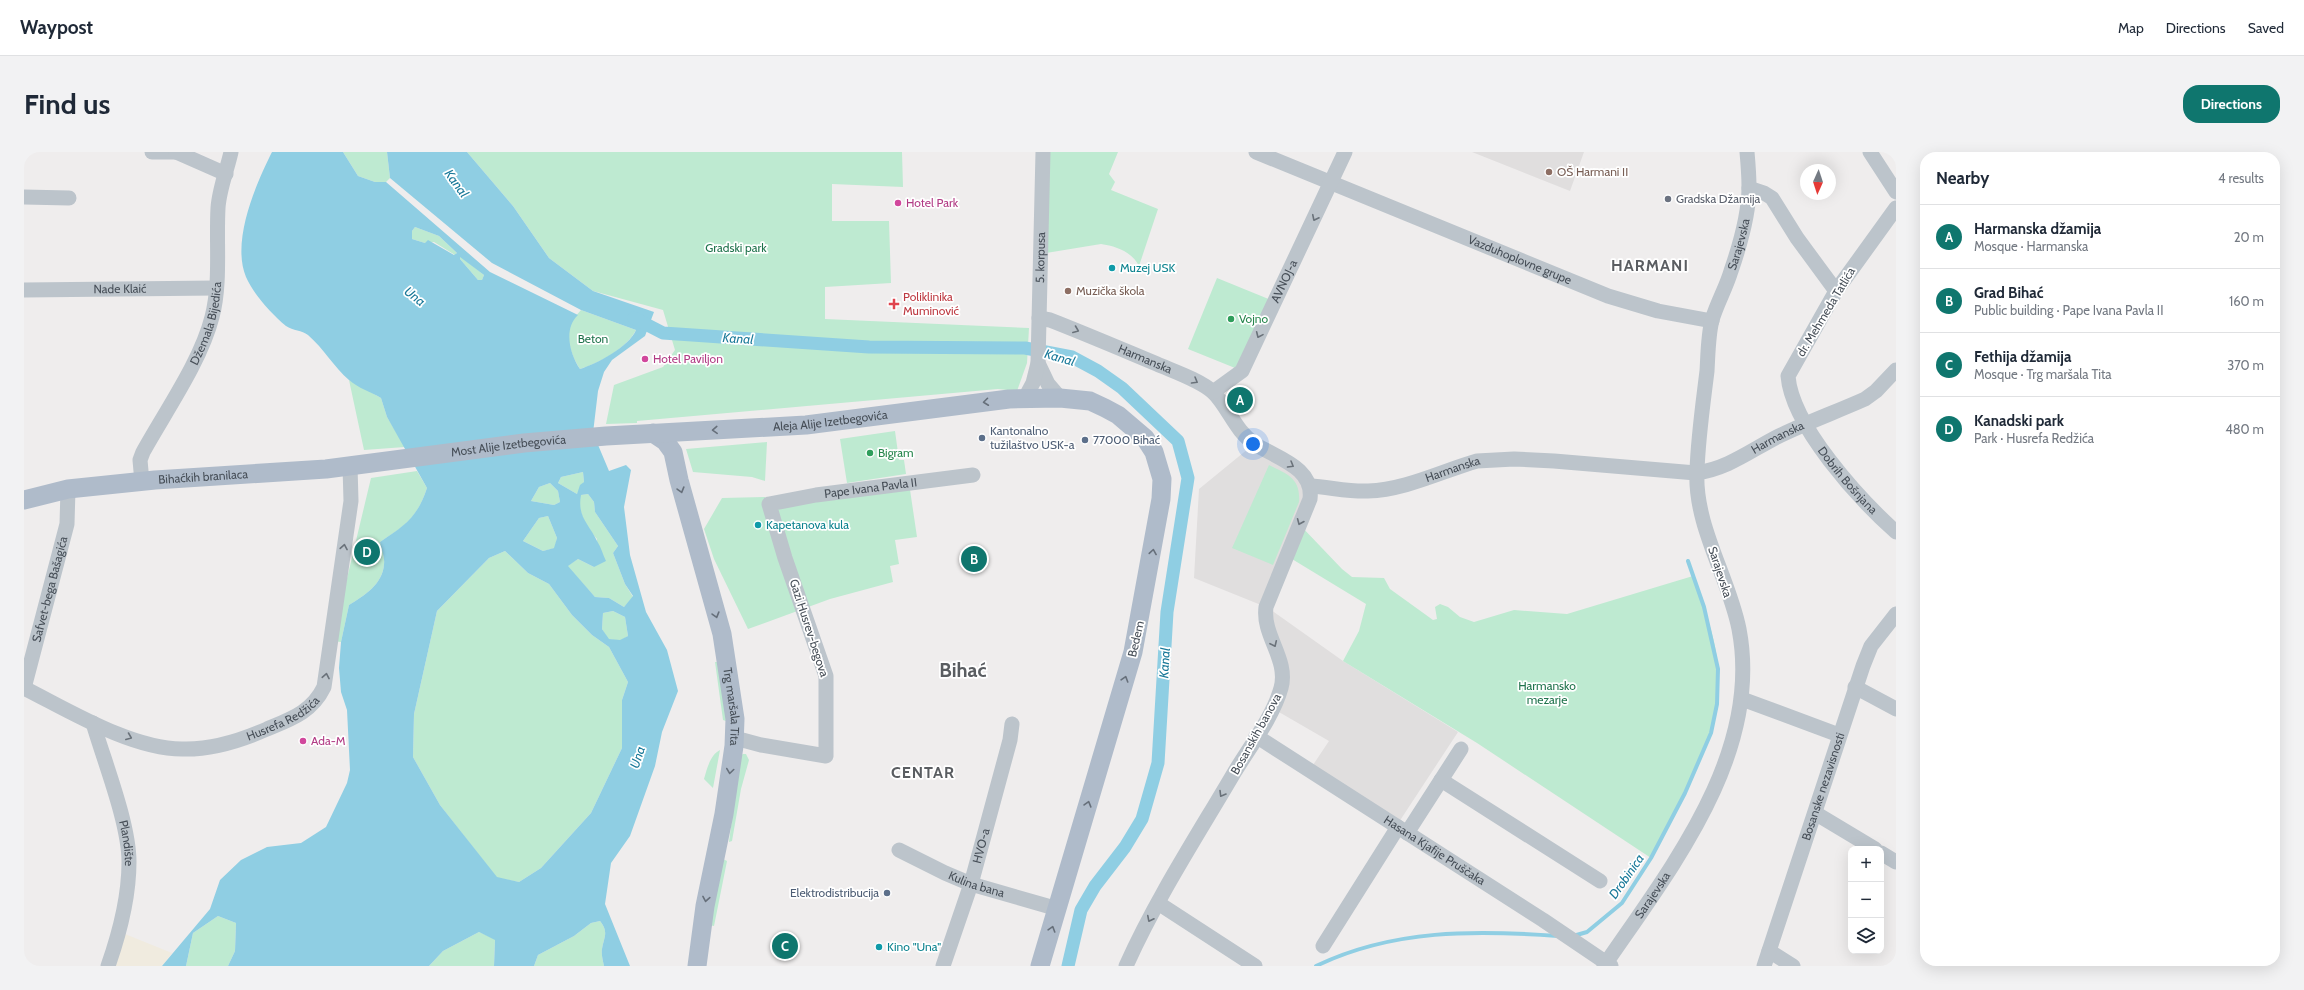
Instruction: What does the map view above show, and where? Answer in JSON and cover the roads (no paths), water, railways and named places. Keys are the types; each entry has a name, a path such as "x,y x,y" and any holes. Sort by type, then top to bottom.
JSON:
{"main road":[{"name":"Bedem","path":"1025,398 1060,398 1090,401 1118,415 1145,438 1154,452 1162,479 1161,499 1150,569 1134,652 1040,966"},
{"name":"Aleja Alije Izetbegovića","path":"643,434 806,424 1025,398"},
{"path":"673,452 677,440 684,432"},
{"path":"643,434 665,441 673,452"},
{"name":"Most Alije Izetbegovića","path":"383,461 524,443 643,434"},
{"name":"Trg maršala Tita","path":"673,452 679,480 722,634 735,719 735,738 724,814 705,906 697,966"},
{"name":"Bihaćkih branilaca","path":"24,500 68,489 350,466 383,461"}],"street":[{"path":"152,152 175,152 226,174"},
{"name":"Džemala Bijedića","path":"142,482 140,460 143,452 206,336 213,316 216,288 218,206 231,152"},
{"name":"5. korpusa","path":"1025,398 1032,383 1038,363 1043,152"},
{"name":"Vazduhoplovne grupe","path":"1256,152 1608,296 1672,314 1712,321"},
{"name":"AVNOJ-a","path":"1213,392 1242,370 1333,183 1345,152"},
{"name":"Sarajevska","path":"1607,965 1662,884 1700,816 1725,760 1742,699 1744,666 1738,627 1711,546 1700,503 1696,473 1712,321 1737,254 1744,224 1749,188 1747,152"},
{"path":"1870,152 1896,192"},
{"path":"1749,188 1764,193 1772,198 1797,238 1836,291"},
{"path":"24,197 69,198"},
{"name":"dr. Mehmeda Tatlića","path":"1806,424 1788,386 1788,376 1836,291 1896,208"},
{"name":"Nade Klaić","path":"24,290 216,288"},
{"name":"Harmanska","path":"1039,324 1050,320 1185,376 1213,392 1240,431 1254,444 1298,469 1310,486 1355,491 1377,491 1395,487 1477,461 1514,458 1696,473 1723,467 1777,437 1864,399 1876,391 1896,370"},
{"name":"5. korpusa","path":"1038,363 1048,384 1060,398"},
{"name":"Dobrih Bošnjana","path":"1806,424 1848,485 1896,532"},
{"name":"Husrefa Redžića","path":"24,688 93,723 159,746 180,749 200,749 220,746 254,735 297,717 313,706 324,687 331,654 351,501 350,466"},
{"name":"Pape Ivana Pavla II","path":"769,504 816,495 973,475"},
{"name":"Bosanskih banova","path":"1126,966 1158,903 1256,736 1280,689 1283,676 1278,652 1266,626 1266,607 1310,499 1310,486"},
{"name":"Safvet-bega Bašagića","path":"24,688 67,524 68,489"},
{"name":"Gazi Husrev-begova","path":"735,738 768,747 826,756 826,676 785,558 769,504"},
{"name":"Bosanske nezavisnosti","path":"1764,966 1782,906 1816,813 1839,735 1855,688 1871,646 1896,614"},
{"path":"1855,688 1896,709"},
{"path":"1742,699 1839,735"},
{"name":"Plandište","path":"93,723 127,838 129,860 128,890 119,934 108,966"},
{"name":"HVO-a","path":"943,966 971,884 1010,740 1012,724"},
{"name":"Hasana Kjafije Pruščaka","path":"1256,736 1544,920 1607,965"},
{"path":"1323,946 1402,830 1441,780 1461,749"},
{"path":"1441,780 1600,881"},
{"path":"1816,813 1870,846"},
{"name":"Kulina bana","path":"899,850 971,884 1058,909"},
{"path":"1884,854 1896,862"},
{"path":"1158,903 1255,966"},
{"path":"1769,951 1793,966"}],"water":[{"name":"Una","path":"272,152 343,152 358,176 375,182 386,182 490,272 578,315 573,321 569,334 573,356 580,369 603,359 627,343 636,330 581,310 492,263 390,178 387,152 467,152 513,206 549,258 593,291 654,312 645,336 612,360 604,372 598,391 593,433 609,471 626,465 631,470 624,507 630,555 646,612 667,650 678,691 662,732 655,766 630,836 611,863 605,904 630,966 604,966 602,951 605,932 600,921 591,923 574,936 538,955 534,966 494,966 495,940 479,932 443,951 429,966 228,966 235,951 236,923 218,916 193,933 186,966 162,966 210,909 220,880 241,860 267,847 301,843 326,827 347,783 350,770 347,710 341,692 339,668 341,642 349,605 372,589 380,578 383,571 384,561 380,542 409,520 419,507 427,488 387,417 381,398 360,388 349,380 308,335 289,328 280,321 258,297 249,284 242,263 241,247 243,230 253,196","holes":["415,227 439,236 457,253 454,255 428,240 425,243 412,239 412,231","460,257 484,275 482,280 478,280 460,259","583,472 584,482 580,485 577,494 558,483 561,477","550,483 558,491 560,502 554,505 531,501 539,487","588,494 594,502 595,512 618,546 613,553 625,584 633,596 624,607 609,598 595,597 568,566 578,559 594,567 606,561 594,535 584,520 580,503 581,495","548,516 557,538 554,548 543,551 523,541 539,518","505,551 528,573 549,584 572,615 592,635 609,647 628,682 622,700 622,748 591,813 541,868 519,882 497,877 440,805 413,757 414,714 437,611 489,558","613,611 625,617 628,636 620,640 609,639 602,629 603,613"]}],"waterway":[{"name":"Kanal","path":"634,318 663,333 869,347 1025,348 1072,357 1098,371 1122,388 1178,441 1188,478 1167,612 1158,763 1142,819 1125,847 1095,886 1081,910 1068,966"},
{"name":"Drobinica","path":"1573,936 1587,932 1622,903 1651,858 1685,793 1711,733 1717,704 1718,669 1704,607 1688,561"},
{"name":"Drobinica","path":"1316,966 1345,954 1375,945 1435,935 1496,933 1558,936"}],"place":[{"name":"OŠ Harmani II","path":"1549,172"},
{"name":"Gradska Džamija","path":"1668,199"},
{"name":"Hotel Park","path":"898,203"},
{"name":"Muzej USK","path":"1112,268"},
{"name":"Muzička škola","path":"1068,291"},
{"name":"Poliklinika Muminović","path":"894,304"},
{"name":"Vojno","path":"1231,319"},
{"name":"Hotel Paviljon","path":"645,359"},
{"name":"Harmanska džamija","path":"1240,400"},
{"name":"Kantonalno tužilaštvo USK-a","path":"982,438"},
{"name":"77000 Bihać","path":"1085,440"},
{"name":"Bigram","path":"870,453"},
{"name":"Kapetanova kula","path":"758,525"},
{"name":"Kanadski park","path":"367,552"},
{"name":"Grad Bihać","path":"974,559"},
{"name":"Ada-M","path":"303,741"},
{"name":"Elektrodistribucija","path":"887,893"},
{"name":"Fethija džamija","path":"785,946"},
{"name":"Kino \"Una\"","path":"879,947"}],"district":[{"name":"HARMANI","path":"1650,265"},
{"name":"Bihać","path":"963,670"},
{"name":"CENTAR","path":"923,772"}],"park label":[{"name":"Gradski park","path":"736,248"},
{"name":"Beton","path":"593,339"},
{"name":"Harmansko mezarje","path":"1547,693"}]}
